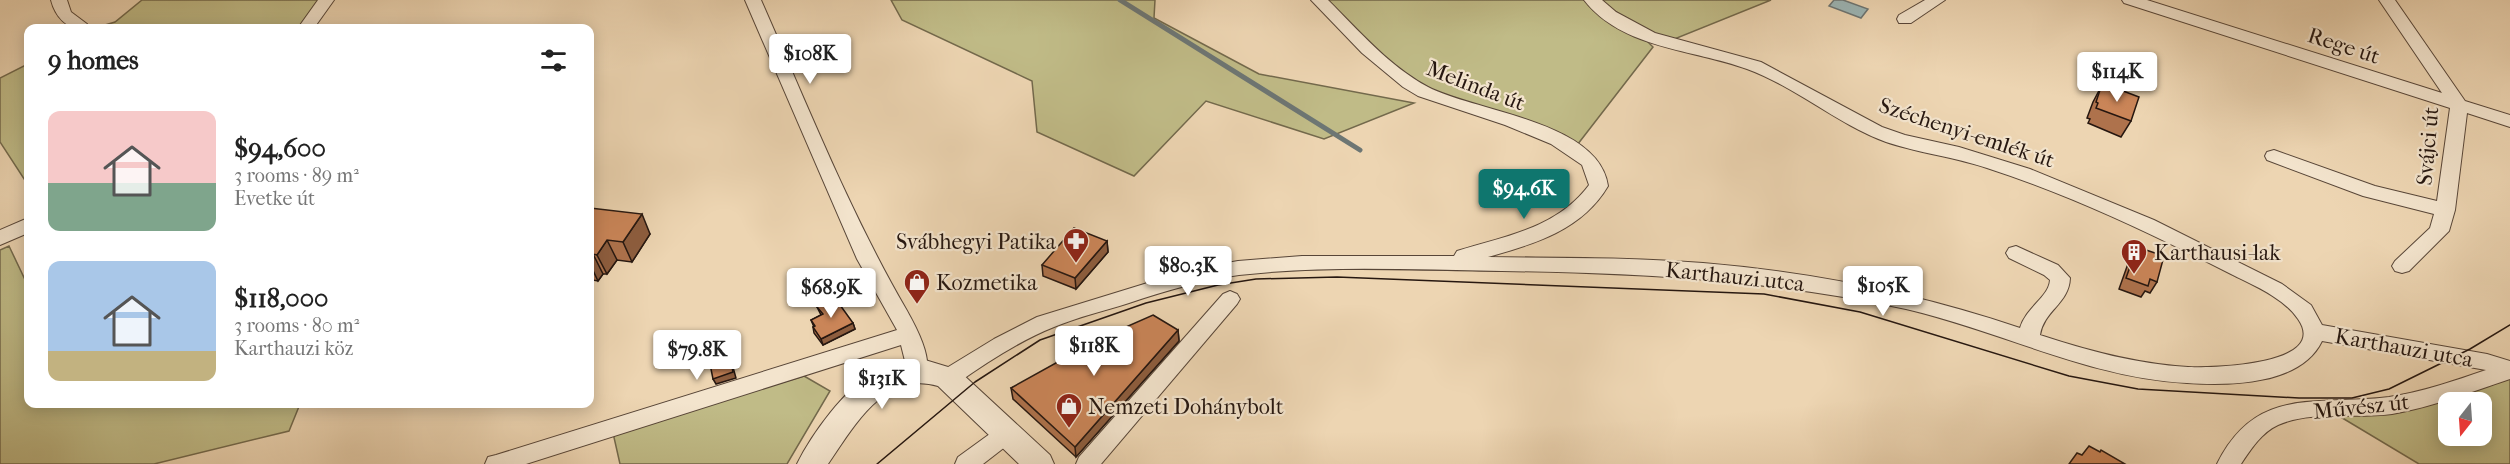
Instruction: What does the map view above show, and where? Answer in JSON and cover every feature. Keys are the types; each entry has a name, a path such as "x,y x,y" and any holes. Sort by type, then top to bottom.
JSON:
{"street":[{"path":"59,0 62,12 68,19 80,24"},
{"path":"309,24 326,0"},
{"path":"753,0 867,259 910,334 917,371"},
{"name":"Melinda út","path":"1319,0 1381,62 1408,84 1574,149 1591,162 1598,175 1599,186 1585,205 1550,228 1522,242 1438,263"},
{"name":"Széchenyi-emlék út","path":"1592,0 1603,12 1642,36 1750,64 1879,132 1900,140 1956,152 2020,173 2147,223 2280,292 2299,306 2310,320 2313,331"},
{"path":"1905,19 1937,0"},
{"name":"Rege út","path":"2130,0 2510,121"},
{"name":"Svájci út","path":"2387,0 2459,105 2445,210 2439,231 2402,266"},
{"name":"Svájci út","path":"2274,156 2370,191 2445,210"},
{"path":"0,238 24,227"},
{"path":"2016,254 2051,270 2060,278 2061,286 2052,301 2034,318 2029,337"},
{"name":"Karthauzi utca","path":"948,378 966,365 1037,325 1173,280 1237,268 1320,263 1438,263 1680,270 1780,278 1940,309 2029,337 2062,350 2118,366 2181,375 2241,374 2282,365 2304,352 2312,341 2313,331 2487,362 2510,370"},
{"path":"1087,464 1230,299"},
{"path":"496,464 910,334"},
{"name":"Művész út","path":"2228,464 2252,432 2268,420 2327,409 2388,406 2416,401 2510,370"},
{"path":"812,464 837,424 869,390 905,372 917,371 928,371 948,378 1039,464"},
{"path":"966,464 1006,434"}],"shaded area":[{"path":"142,0 319,0 301,24 108,24 115,22"},
{"path":"891,0 1155,0 1154,18 1259,74 1414,103 1324,139 1206,101 1134,176 1037,132 1032,81 902,20"},
{"path":"1319,0 1592,0 1642,36 1653,47 1574,149 1424,92"},
{"path":"1599,0 1771,0 1672,40 1645,32"},
{"path":"24,66 24,179 0,142 0,78"},
{"path":"9,246 24,278 24,408 298,408 289,431 154,464 0,464 0,250"},
{"path":"804,376 830,391 787,464 620,464 613,433"},
{"path":"2510,379 2510,464 2419,464 2334,413 2438,393 2438,446 2492,446 2492,392 2443,392"}],"water":[{"path":"1834,0 1843,0 1868,9 1861,18 1829,6"}],"building":[{"path":"2110,86 2139,97 2131,121 2096,108 2101,87 2109,89"},
{"path":"594,208 642,214 623,242 607,240 597,255 594,254"},
{"path":"1074,228 1107,241 1075,278 1042,265"},
{"path":"2137,247 2164,256 2157,282 2150,279 2148,286 2126,278"},
{"path":"835,298 853,323 821,339 811,320 823,314 817,307"},
{"path":"1153,315 1178,330 1075,447 1011,388 1101,338"},
{"path":"729,353 733,372 713,379 709,359"},
{"path":"2089,446 2125,464 2069,464 2077,453 2082,455"}],"waterway":[{"path":"1120,0 1360,150"}],"tram line":[{"path":"877,464 975,382 1040,340 1146,303 1218,285 1256,279 1337,277 1764,294 1860,312 2069,376 2138,389 2299,398 2352,398 2389,389 2470,349 2510,325"}],"place":[{"name":"Svábhegyi Patika","path":"1076,264"},
{"name":"Karthausi-lak","path":"2134,275"},
{"name":"Kozmetika","path":"917,305"},
{"name":"Nemzeti Dohánybolt","path":"1069,429"}]}
